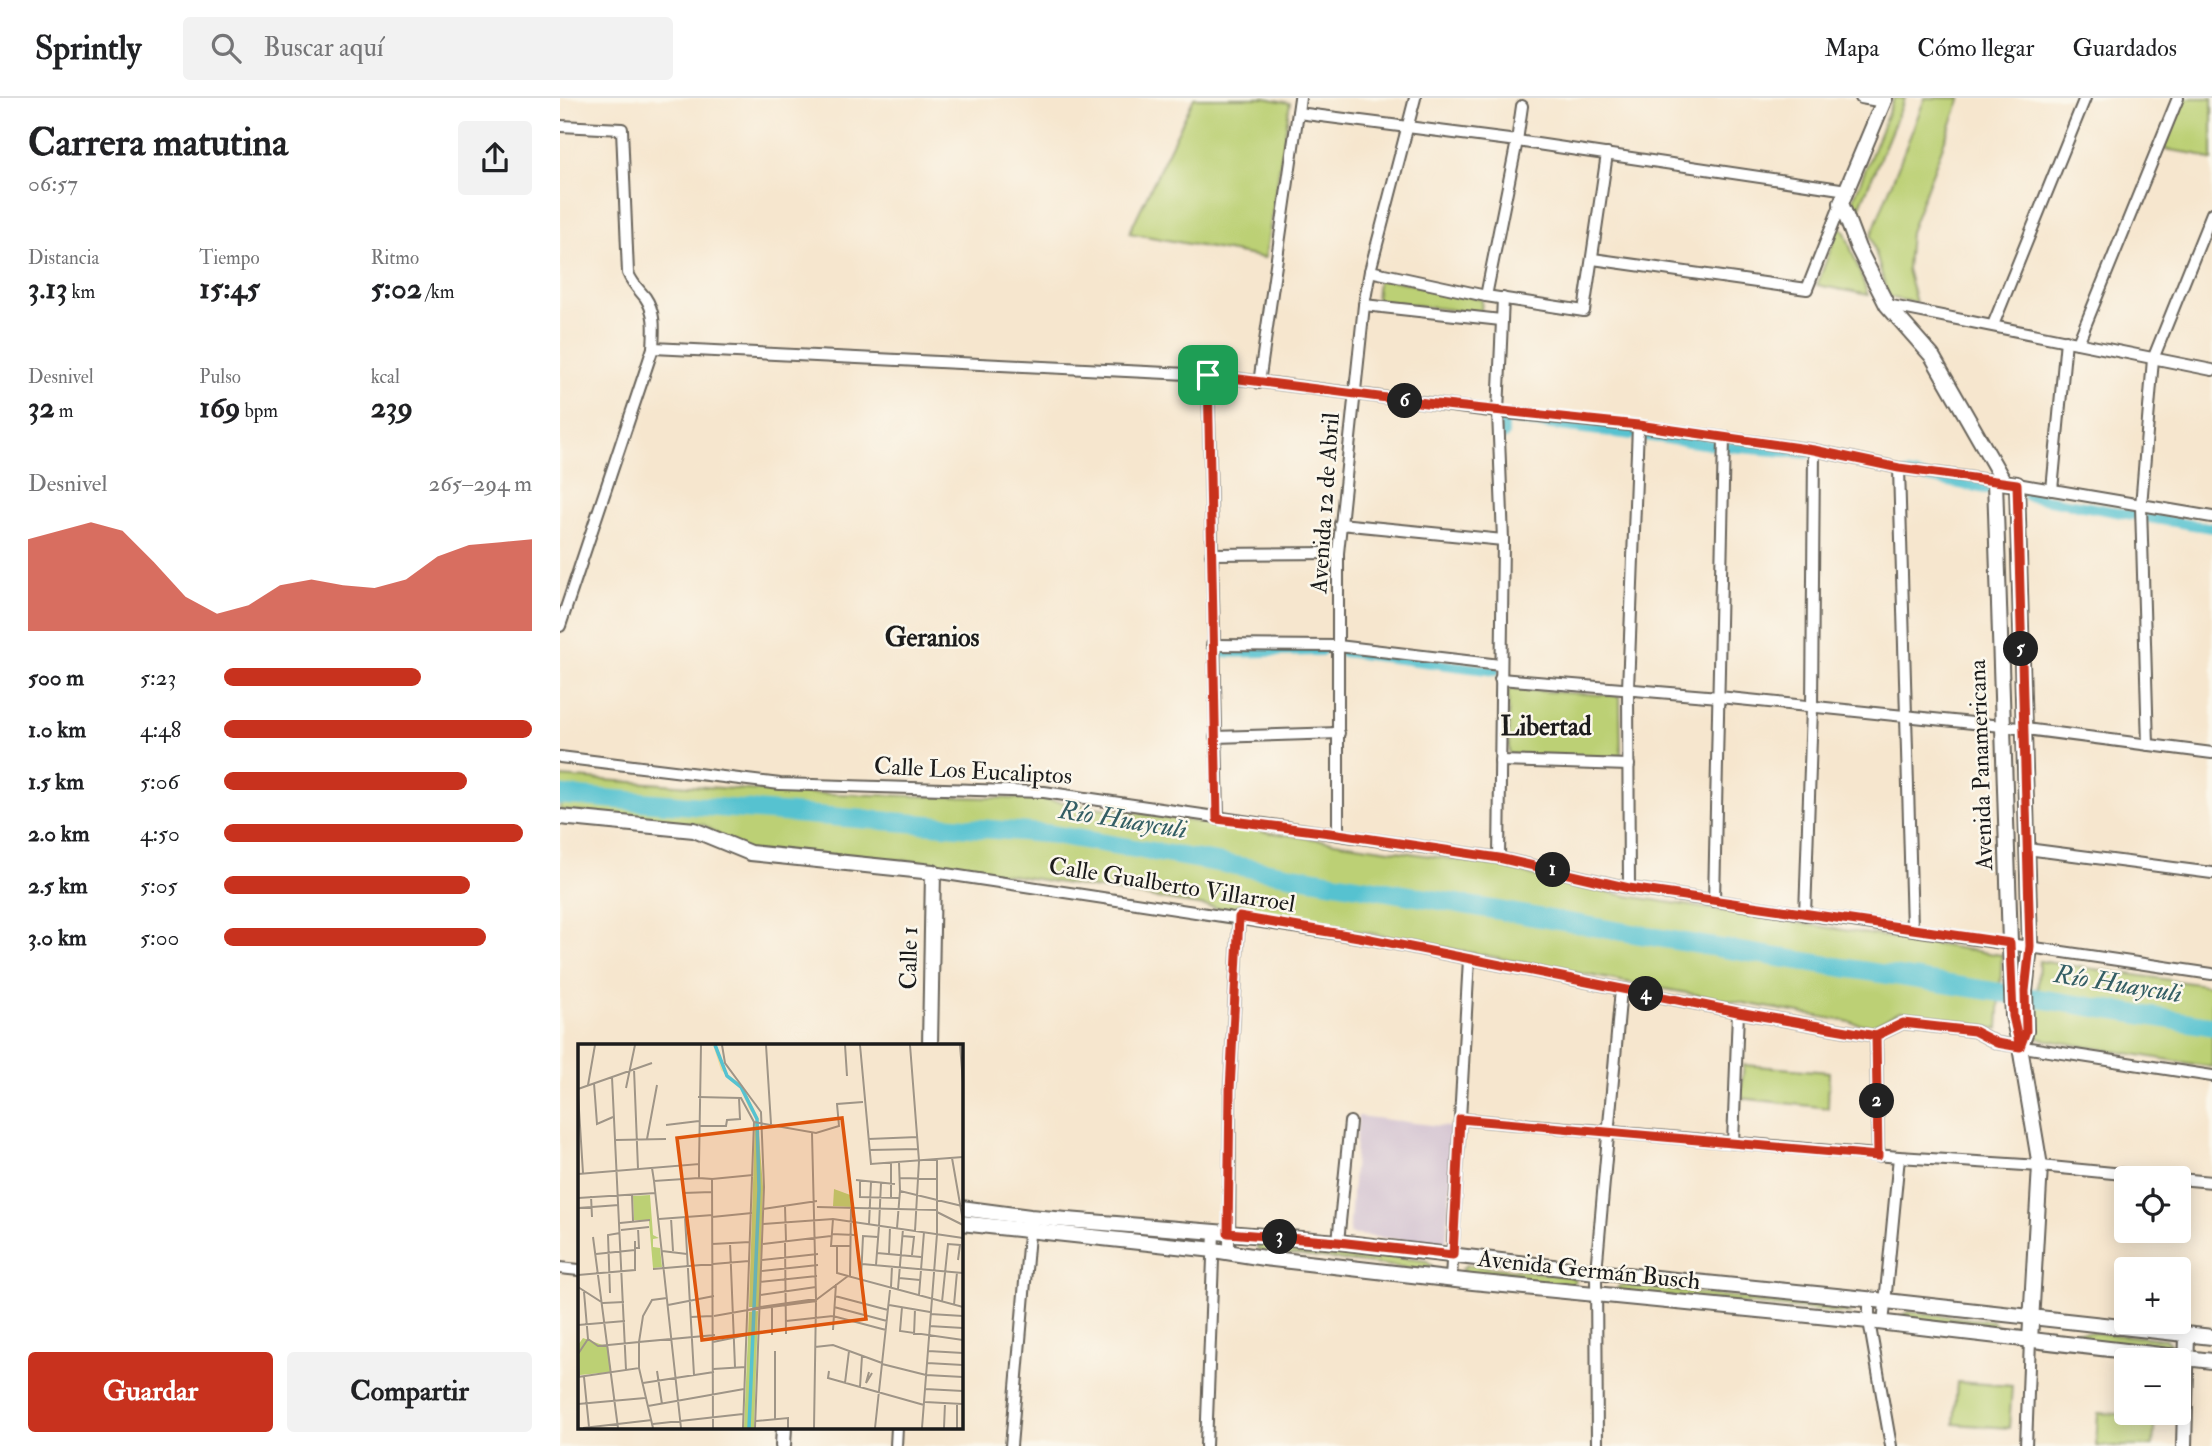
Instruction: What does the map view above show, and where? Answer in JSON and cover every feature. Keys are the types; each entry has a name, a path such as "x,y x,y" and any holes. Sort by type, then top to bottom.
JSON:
{"main road":[{"path":"1844,196 1885,100"},
{"name":"Avenida Panamericana","path":"1844,196 1858,248 1887,305 1932,356 2005,482 2024,729 2030,946 2019,991"},
{"name":"Avenida Panamericana","path":"2005,482 2002,726 2010,943 2019,991 2020,1047 2040,1166 2031,1340"},
{"name":"Calle Gualberto Villarroel","path":"560,817 694,830 750,853 933,872"},
{"name":"Calle 1","path":"929,1044 933,872"},
{"name":"Avenida Germán Busch","path":"962,1208 1030,1223 1264,1258 2114,1350"},
{"name":"Avenida Germán Busch","path":"962,1223 1030,1223 1338,1242 2212,1337"},
{"path":"2187,1348 2188,1335"},
{"name":"Avenida Germán Busch","path":"2191,1359 2212,1361"},
{"path":"2184,1425 2184,1446"},
{"path":"783,1446 784,1428"}],"street":[{"path":"1259,383 1300,98"},
{"name":"Avenida 12 de Abril","path":"1338,834 1340,524 1364,305 1370,271 1415,98"},
{"path":"1861,98 1885,100"},
{"path":"1993,325 2085,98"},
{"path":"2052,490 2072,342 2178,98"},
{"path":"1486,296 1522,106"},
{"path":"1298,113 1607,154 1844,196 1807,289 1593,259"},
{"path":"560,127 622,129 628,273 653,311 653,348 560,626"},
{"path":"1370,271 1486,296 1584,311 1607,154"},
{"path":"2148,746 2140,506 2153,359 2212,214"},
{"path":"1499,858 1503,540 1498,412 1503,298"},
{"path":"1364,305 1501,320"},
{"path":"1887,305 2212,370"},
{"path":"653,348 1208,375 1498,412 1638,425 1814,450 1899,468 2005,482 2212,517"},
{"path":"1208,375 1217,819"},
{"path":"1629,888 1628,689 1638,425"},
{"path":"1714,901 1724,438"},
{"path":"1805,915 1812,708 1814,450"},
{"path":"1899,468 1912,928"},
{"path":"1340,524 1503,540"},
{"path":"1211,554 1338,553"},
{"path":"1212,645 1338,646 1500,665"},
{"path":"1500,679 1719,697 2002,726 2212,753"},
{"path":"1215,737 1339,733"},
{"name":"Calle Los Eucaliptos","path":"560,757 780,784 1044,792 1499,858 1629,888 2212,974"},
{"path":"1500,761 1629,765"},
{"path":"2027,849 2212,873"},
{"name":"Calle Gualberto Villarroel","path":"933,872 1365,938 1738,1012 1876,1036"},
{"path":"1206,1446 1221,1251 1239,917"},
{"path":"1451,1279 1469,959"},
{"path":"1597,1446 1596,1272 1620,989"},
{"path":"1733,1143 1738,1012"},
{"path":"1878,1156 1876,1036 1903,1023 1974,1031 1997,1043 2212,1076"},
{"path":"1460,1119 1878,1156 2114,1173"},
{"path":"1338,1242 1350,1122"},
{"path":"1876,1323 1886,1301 1899,1157"},
{"path":"2191,1180 2212,1182"},
{"path":"1010,1446 1030,1223"},
{"path":"560,1268 578,1270"},
{"path":"1869,1299 1876,1323 1891,1446"},
{"name":"Avenida Panamericana","path":"2026,1446 2031,1340"},
{"path":"895,1446 897,1428"}],"shaded area":[{"path":"1358,1116 1455,1128 1446,1245 1349,1234"}],"green space":[{"path":"1194,98 1265,98 1290,103 1265,258 1129,233"},
{"path":"1894,98 1905,98 1858,211 1853,200"},
{"path":"1925,98 1961,98 1910,232 1907,269 1916,303 1888,297 1871,236"},
{"path":"2184,98 2212,98 2212,161 2196,154 2163,149"},
{"path":"1839,227 1844,230 1868,295 1817,285"},
{"path":"1382,278 1482,299 1481,312 1378,301 1378,280"},
{"path":"1508,689 1620,696 1621,758 1509,754"},
{"path":"560,777 794,793 1040,799 1499,866 1560,883 1628,896 2002,955 1998,1029 1900,1011 1872,1026 1331,926 929,862 743,851 704,825 560,810"},
{"path":"2039,961 2212,986 2212,1067 2035,1038"},
{"path":"1744,1065 1829,1072 1828,1108 1740,1098"},
{"path":"1261,1242 1427,1261 1432,1266 1426,1270 1260,1251 1256,1246"},
{"path":"1467,1265 1571,1276 1576,1281 1570,1285 1466,1274 1462,1269"},
{"path":"1622,1285 1845,1309 1850,1314 1617,1291"},
{"path":"1908,1312 1992,1321 1997,1326 1994,1330 1903,1318"},
{"path":"2075,1331 2165,1339 2170,1344 2164,1348 2074,1339 2070,1334"},
{"path":"1957,1382 2012,1386 2009,1428 1954,1424"},
{"path":"2098,1413 2114,1414 2114,1425 2154,1425 2153,1446 2096,1446"}],"waterway":[{"path":"1504,435 1504,419 1632,435"},
{"path":"1644,436 1719,446"},
{"path":"1730,447 1808,454"},
{"path":"1907,474 1986,489"},
{"path":"2027,496 2133,515"},
{"path":"2149,518 2212,528"},
{"path":"1218,665 1217,653 1322,651"},
{"path":"1343,652 1495,671"},
{"name":"Río Huayculi","path":"560,795 1050,834 1707,946 2212,1026"}],"district":[{"name":"Geranios","path":"932,638"},
{"name":"Libertad","path":"1546,727"}],"route":[{"path":"1208,375 1217,819 1499,858 1629,888 2010,943 2013,1016 2020,1047 1997,1043 1974,1031 1903,1023 1876,1036 1878,1156 1460,1119 1453,1255 1228,1233 1230,1090 1239,917 1365,938 1738,1012 1876,1036 1903,1023 1974,1031 1997,1043 2020,1047 2026,1031 2025,991 2030,946 2017,484 1899,468 1814,450 1638,425 1498,412 1208,375"}]}
